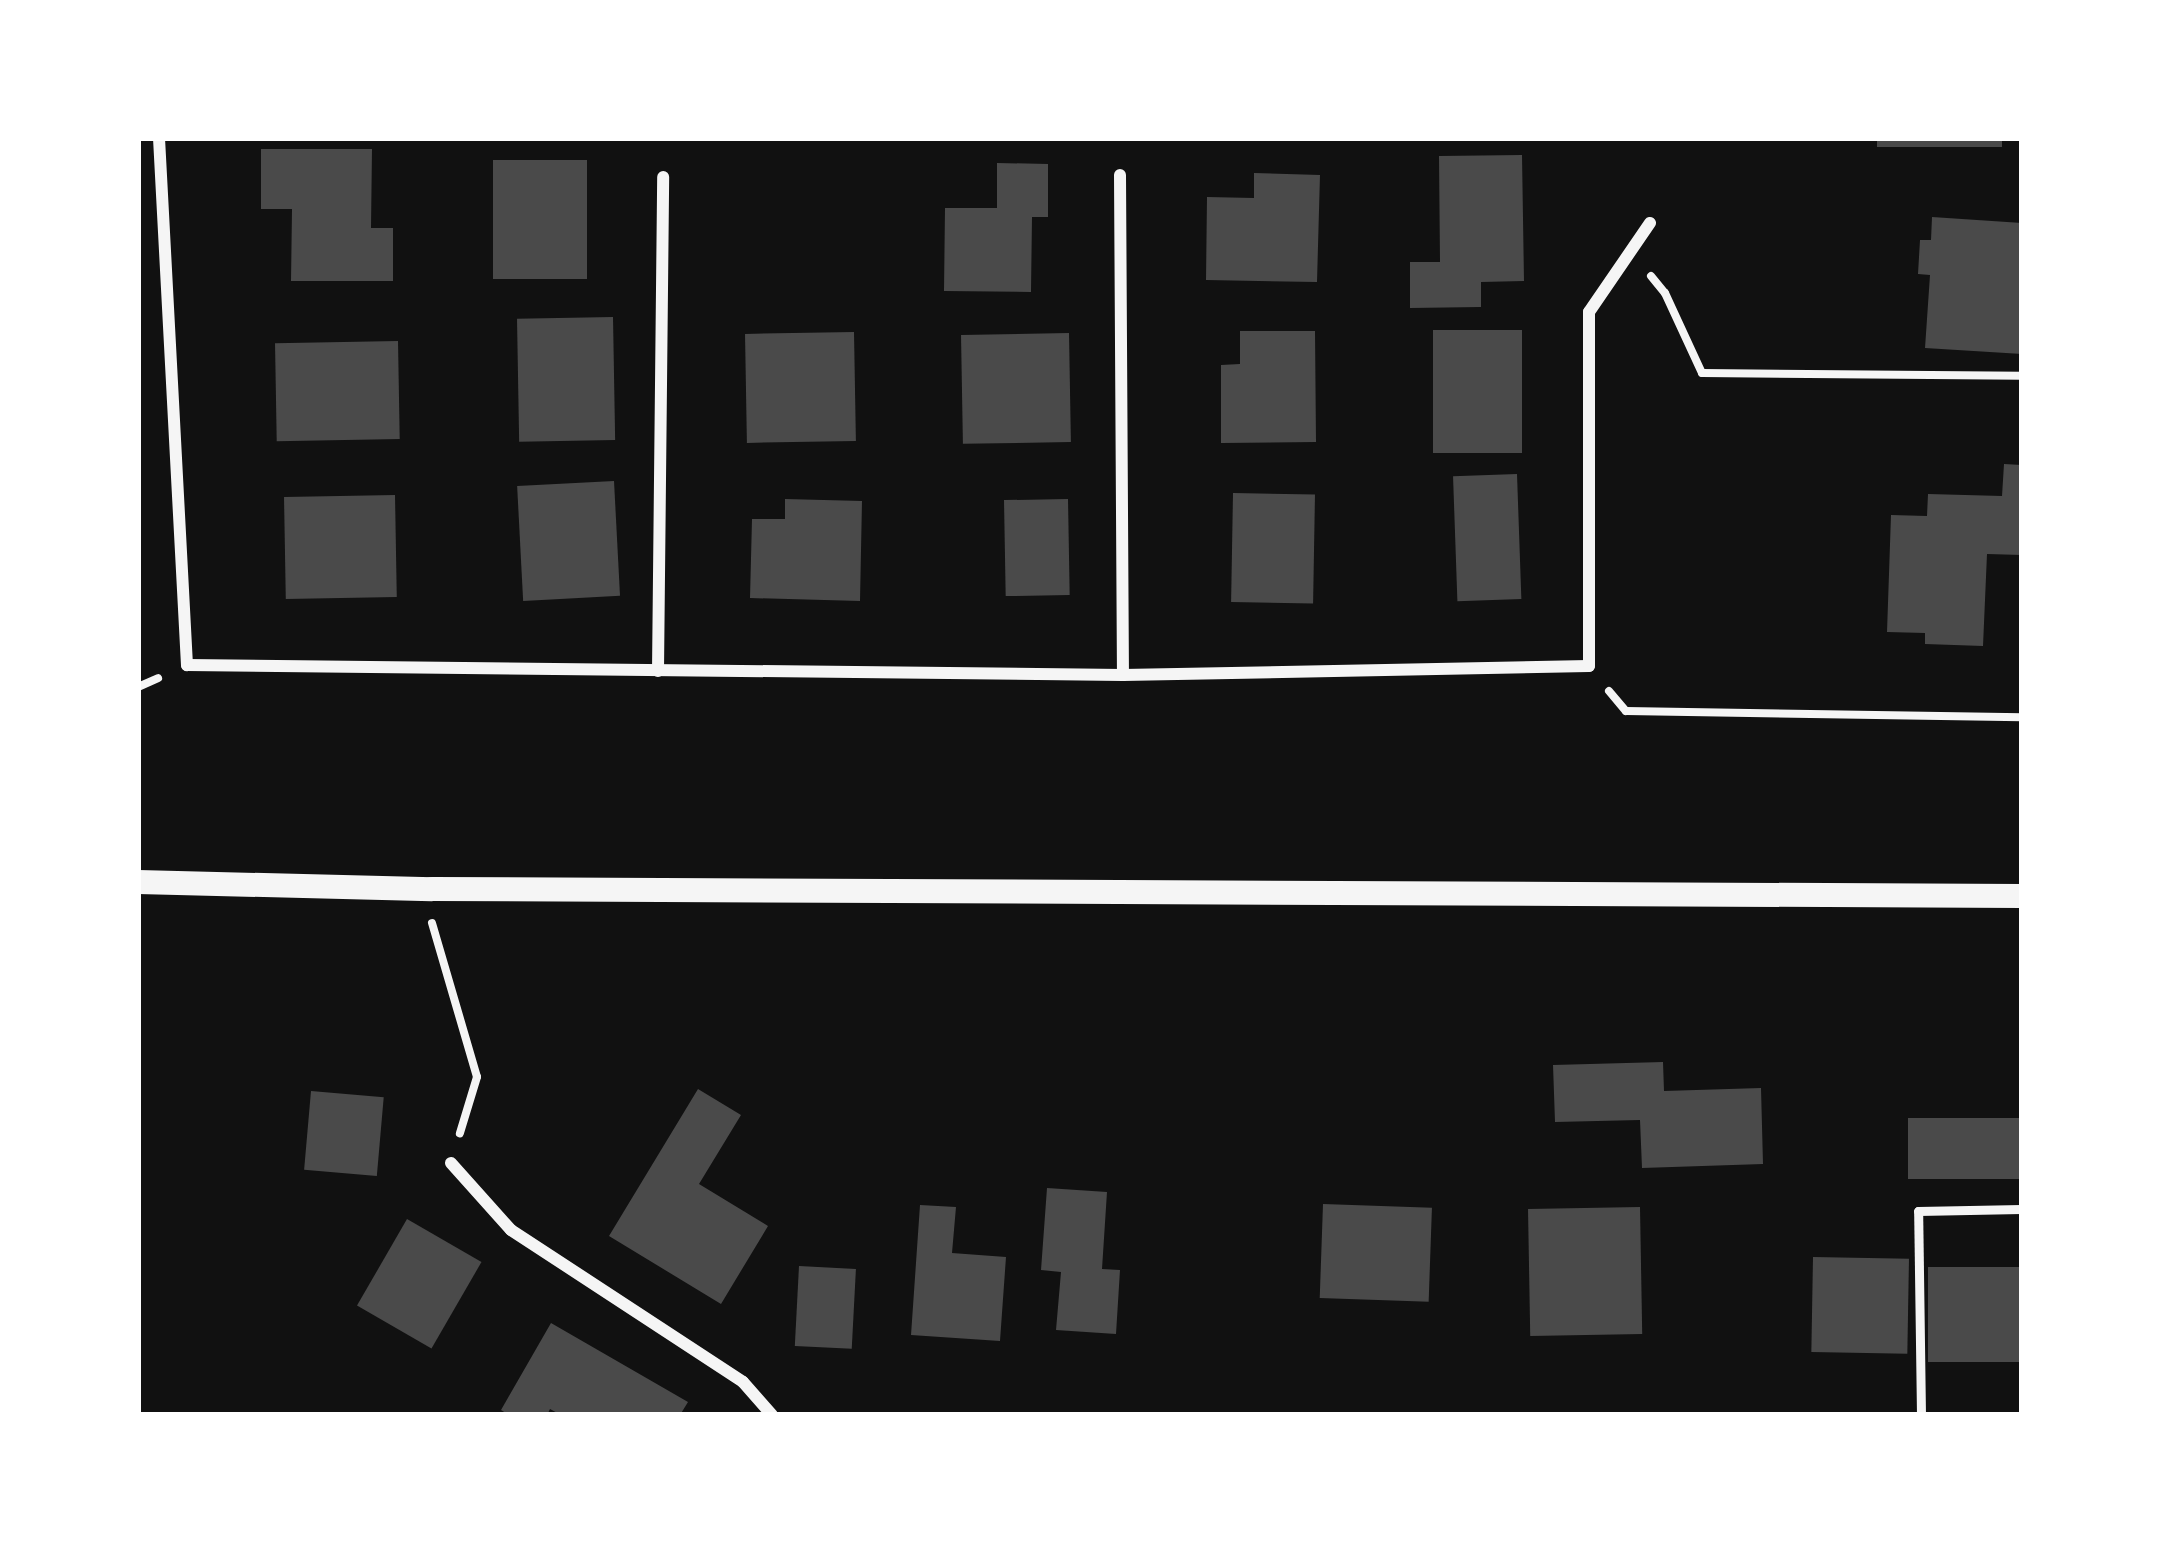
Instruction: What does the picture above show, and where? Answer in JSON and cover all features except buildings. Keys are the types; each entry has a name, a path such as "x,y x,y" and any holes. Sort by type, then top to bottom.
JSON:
{"main road":[{"path":"138,882 432,889 2022,896"}],"street":[{"path":"159,138 187,665 1123,675 1589,666 1589,312 1650,223"},
{"path":"1120,175 1123,675"},
{"path":"658,671 663,177"},
{"path":"451,1163 511,1230 742,1382 772,1415"}],"lane":[{"path":"1921,1415 1918,1211 2021,1209"}],"path":[{"path":"1630,253 1666,292 1702,373 2022,376"},
{"path":"1589,666 1626,711 2022,717"},
{"path":"432,889 432,935 477,1078 451,1163"}]}
